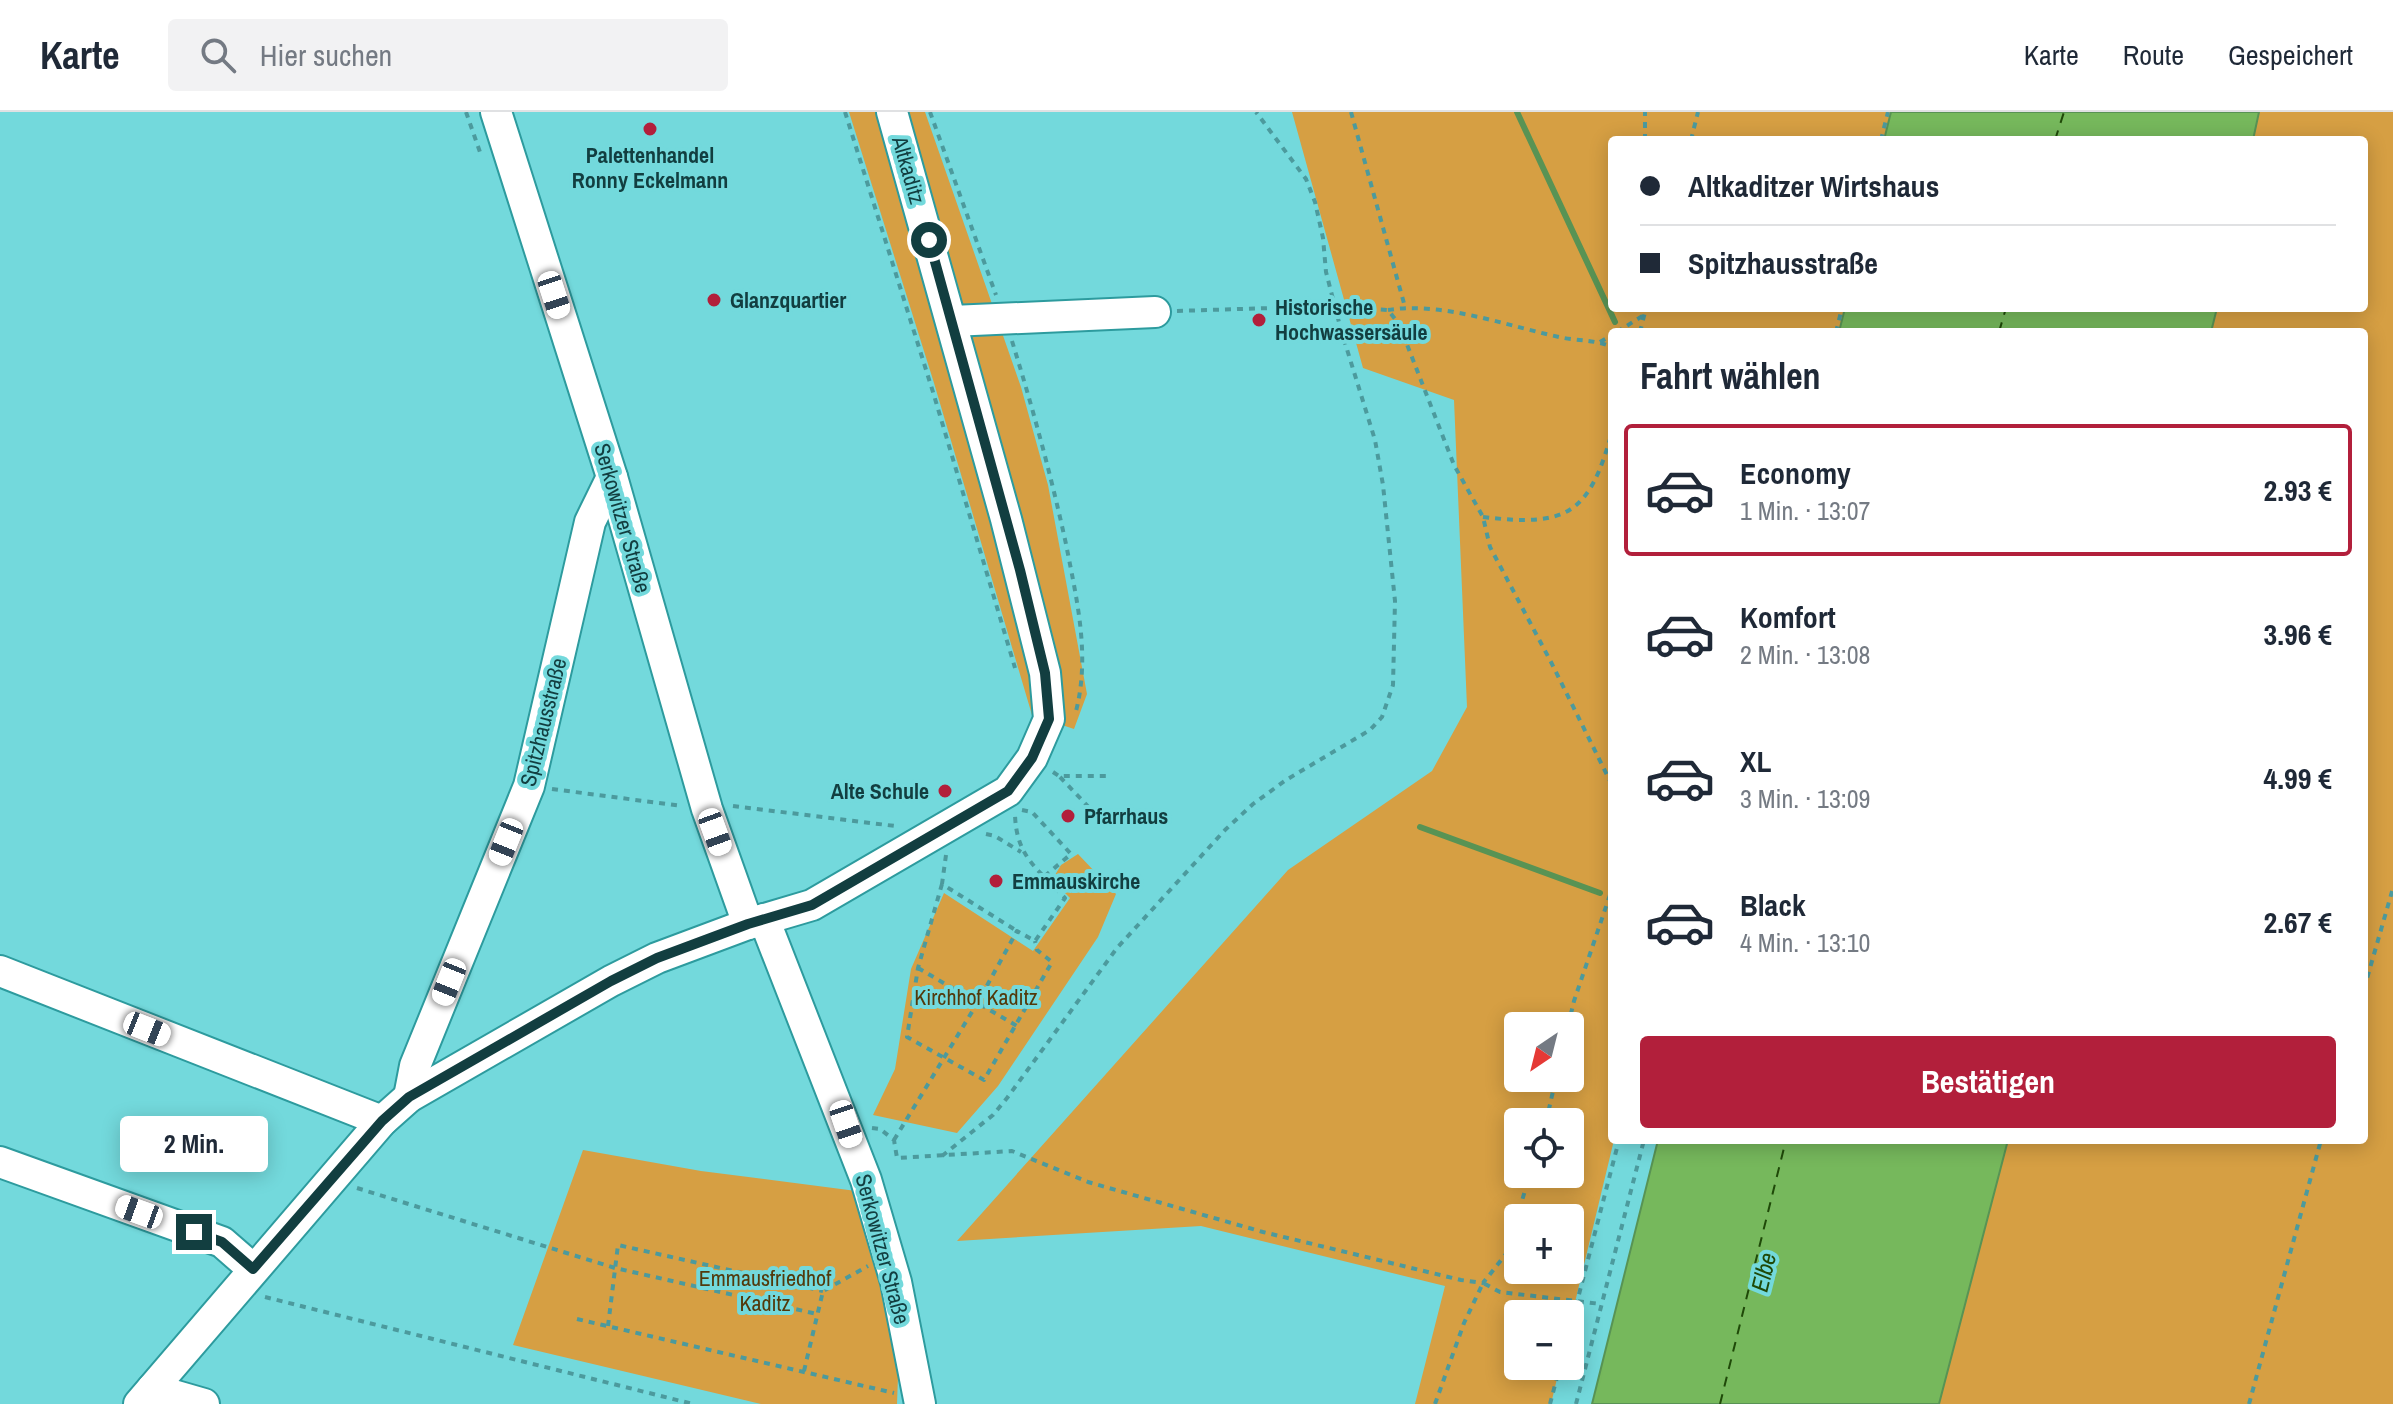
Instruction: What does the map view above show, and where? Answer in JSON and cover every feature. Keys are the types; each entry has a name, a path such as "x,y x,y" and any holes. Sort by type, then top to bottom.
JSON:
{"street":[{"name":"Serkowitzer Straße","path":"496,112 612,477 707,809 846,1124 896,1282 920,1401"},
{"name":"Altkaditz","path":"756,921 812,905 1008,791 1032,758 1049,719 1045,673 1020,570 892,112"},
{"path":"952,321 1155,312"},
{"name":"Spitzhausstraße","path":"409,1097 415,1066 529,786 590,522 612,477"},
{"path":"145,1397 382,1121 409,1097 611,981 657,958 756,921"},
{"path":"0,971 382,1121"},
{"path":"0,1162 222,1242 244,1279"},
{"path":"145,1397 204,1404"}],"path":[{"path":"845,112 931,385 1016,672"},
{"path":"930,112 1005,319 1051,472 1082,620 1081,691 1074,717"},
{"path":"942,1156 993,1115 1117,948 1225,830 1286,780 1370,730 1382,717 1389,702 1396,661 1395,601 1375,440 1326,272 1318,214 1306,179 1256,112"},
{"path":"1351,112 1405,307"},
{"path":"1645,112 1645,136"},
{"path":"1692,136 1698,112"},
{"path":"1882,136 1888,112"},
{"path":"1155,312 1335,306 1388,310 1405,307 1521,326 1608,345"},
{"path":"1388,310 1399,324 1454,465 1483,517 1490,547 1608,777"},
{"path":"1641,328 1645,312"},
{"path":"1623,328 1644,315"},
{"path":"1600,342 1608,337"},
{"path":"1483,517 1535,522 1577,505 1596,481 1608,444"},
{"path":"1032,758 1059,776 1100,819"},
{"path":"1059,776 1110,776"},
{"path":"1023,853 1016,835 1015,808 1032,812 1071,854 1045,876"},
{"path":"947,849 942,884 918,968 907,1037 984,1080 1052,962 1037,950 1035,941 1065,898 1023,853 995,836 982,833"},
{"path":"942,884 1035,941"},
{"path":"2368,975 2393,888"},
{"path":"1572,1012 1608,901"},
{"path":"1017,931 894,1140 897,1158 1012,1151 1088,1182 1234,1224 1446,1277 1483,1283 1500,1292 1569,1300"},
{"path":"918,968 1017,1026"},
{"path":"846,1124 880,1129 894,1140"},
{"path":"1578,1300 1618,1144"},
{"path":"1576,1404 1643,1144"},
{"path":"2249,1404 2320,1144"},
{"path":"331,1180 615,1268 817,1314"},
{"path":"1435,1404 1464,1323 1483,1283 1506,1254 1526,1188"},
{"path":"608,1326 618,1245 823,1291 870,1265 885,1243"},
{"path":"244,1279 693,1404"},
{"path":"804,1371 823,1291"},
{"path":"1584,1302 1601,1304"},
{"path":"577,1319 920,1401"},
{"path":"1550,1404 1556,1380"}],"green space":[{"path":"849,112 925,112 1021,387 1048,485 1087,694 1074,729 1032,715 934,383"},
{"path":"1292,112 1891,112 1885,136 1608,136 1608,312 1843,312 1840,328 1608,328 1608,1144 1613,1144 1584,1265 1584,1204 1504,1204 1504,1284 1579,1284 1576,1300 1504,1300 1504,1380 1557,1380 1551,1404 1415,1404 1445,1286 1201,1226 957,1241 1288,870 1432,771 1467,707 1454,400 1363,368"},
{"path":"2259,112 2393,112 2393,1404 1939,1404 2007,1144 2368,1144 2368,328 2212,328 2216,312 2368,312 2368,136 2254,136"},
{"name":"Kirchhof Kaditz","path":"1078,854 1116,894 1098,937 998,1086 957,1133 873,1115 895,1069 911,969 944,893 1033,951 1070,898 1052,880 1061,865"},
{"name":"Emmausfriedhof Kaditz","path":"583,1150 701,1171 864,1192 899,1349 897,1404 761,1404 513,1345"}],"water":[{"path":"1891,112 2259,112 2254,136 1885,136"},
{"path":"1844,312 2216,312 2212,328 1840,328"},
{"name":"Elbe","path":"1657,1144 2007,1144 1939,1404 1592,1404"}],"waterway":[{"path":"1517,112 1608,307"},
{"path":"1610,312 1615,322"},
{"path":"1420,827 1600,893"}],"ferry route":[{"path":"2056,136 2064,112"},
{"path":"2000,328 2005,312"},
{"path":"1720,1404 1785,1144"}],"place":[{"name":"Palettenhandel Ronny Eckelmann","path":"650,129"},
{"name":"Glanzquartier","path":"714,300"},
{"name":"Historische Hochwassersäule","path":"1259,320"},
{"name":"Alte Schule","path":"945,791"},
{"name":"Pfarrhaus","path":"1068,816"},
{"name":"Emmauskirche","path":"996,881"}],"route":[{"path":"194,1232 222,1242 253,1269 382,1121 409,1097 611,981 657,958 748,924 812,905 1008,791 1032,758 1049,719 1045,673 1020,570 929,240"}]}
